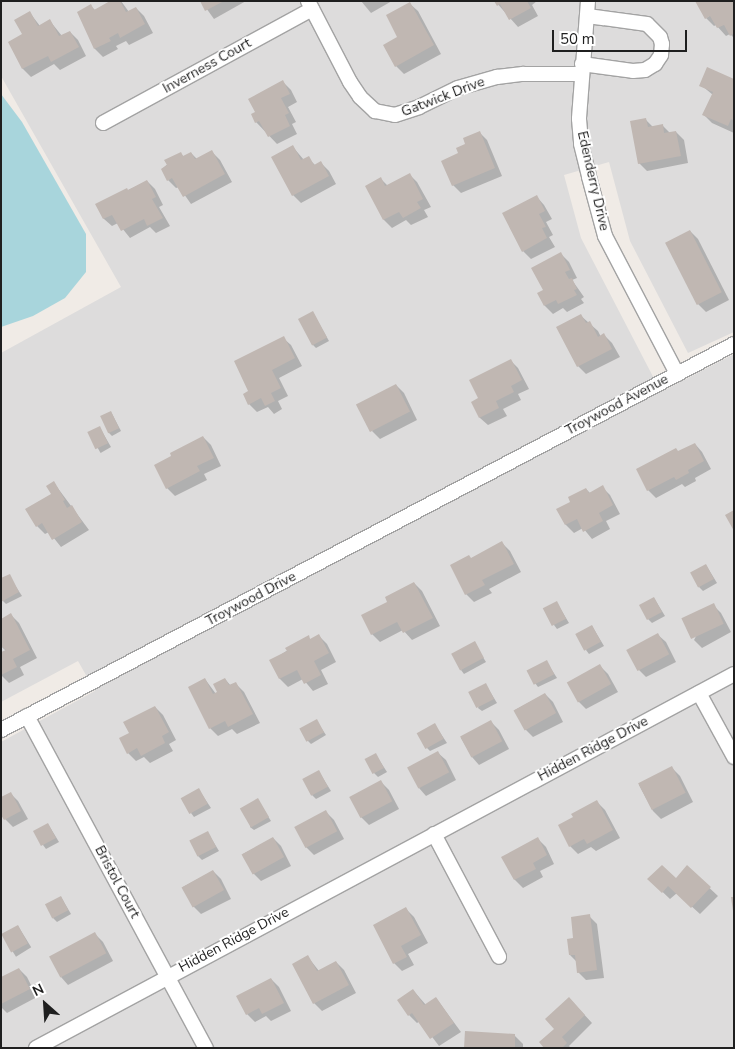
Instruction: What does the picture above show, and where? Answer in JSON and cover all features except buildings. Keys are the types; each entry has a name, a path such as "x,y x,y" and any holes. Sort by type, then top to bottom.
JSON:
{"street":[{"name":"Edenderry Drive","path":"588,1 588,16 581,69 579,118 581,144 605,236 677,374"},
{"name":"Gatwick Drive","path":"310,5 350,82 360,97 376,111 394,115 419,107 458,88 497,77 581,69 645,70 655,64 661,55 662,44 660,37 647,24 588,16"},
{"name":"Inverness Court","path":"103,123 310,5"},
{"name":"Troywood Avenue","path":"500,467 734,344"},
{"name":"Troywood Drive","path":"1,730 500,467"},
{"name":"Hidden Ridge Drive","path":"36,1048 167,976 734,674"},
{"path":"699,693 734,757"},
{"name":"Bristol Court","path":"27,716 206,1048"},
{"path":"434,834 500,957"}],"shaded area":[{"path":"1,1 734,1 734,332 688,353 630,241 609,162 564,175 581,238 661,392 734,354 734,1048 1,1048 1,742 95,691 78,661 1,702 1,353 121,287 1,76"}],"water":[{"path":"1,94 22,122 86,234 86,272 65,298 33,316 1,327"}]}
